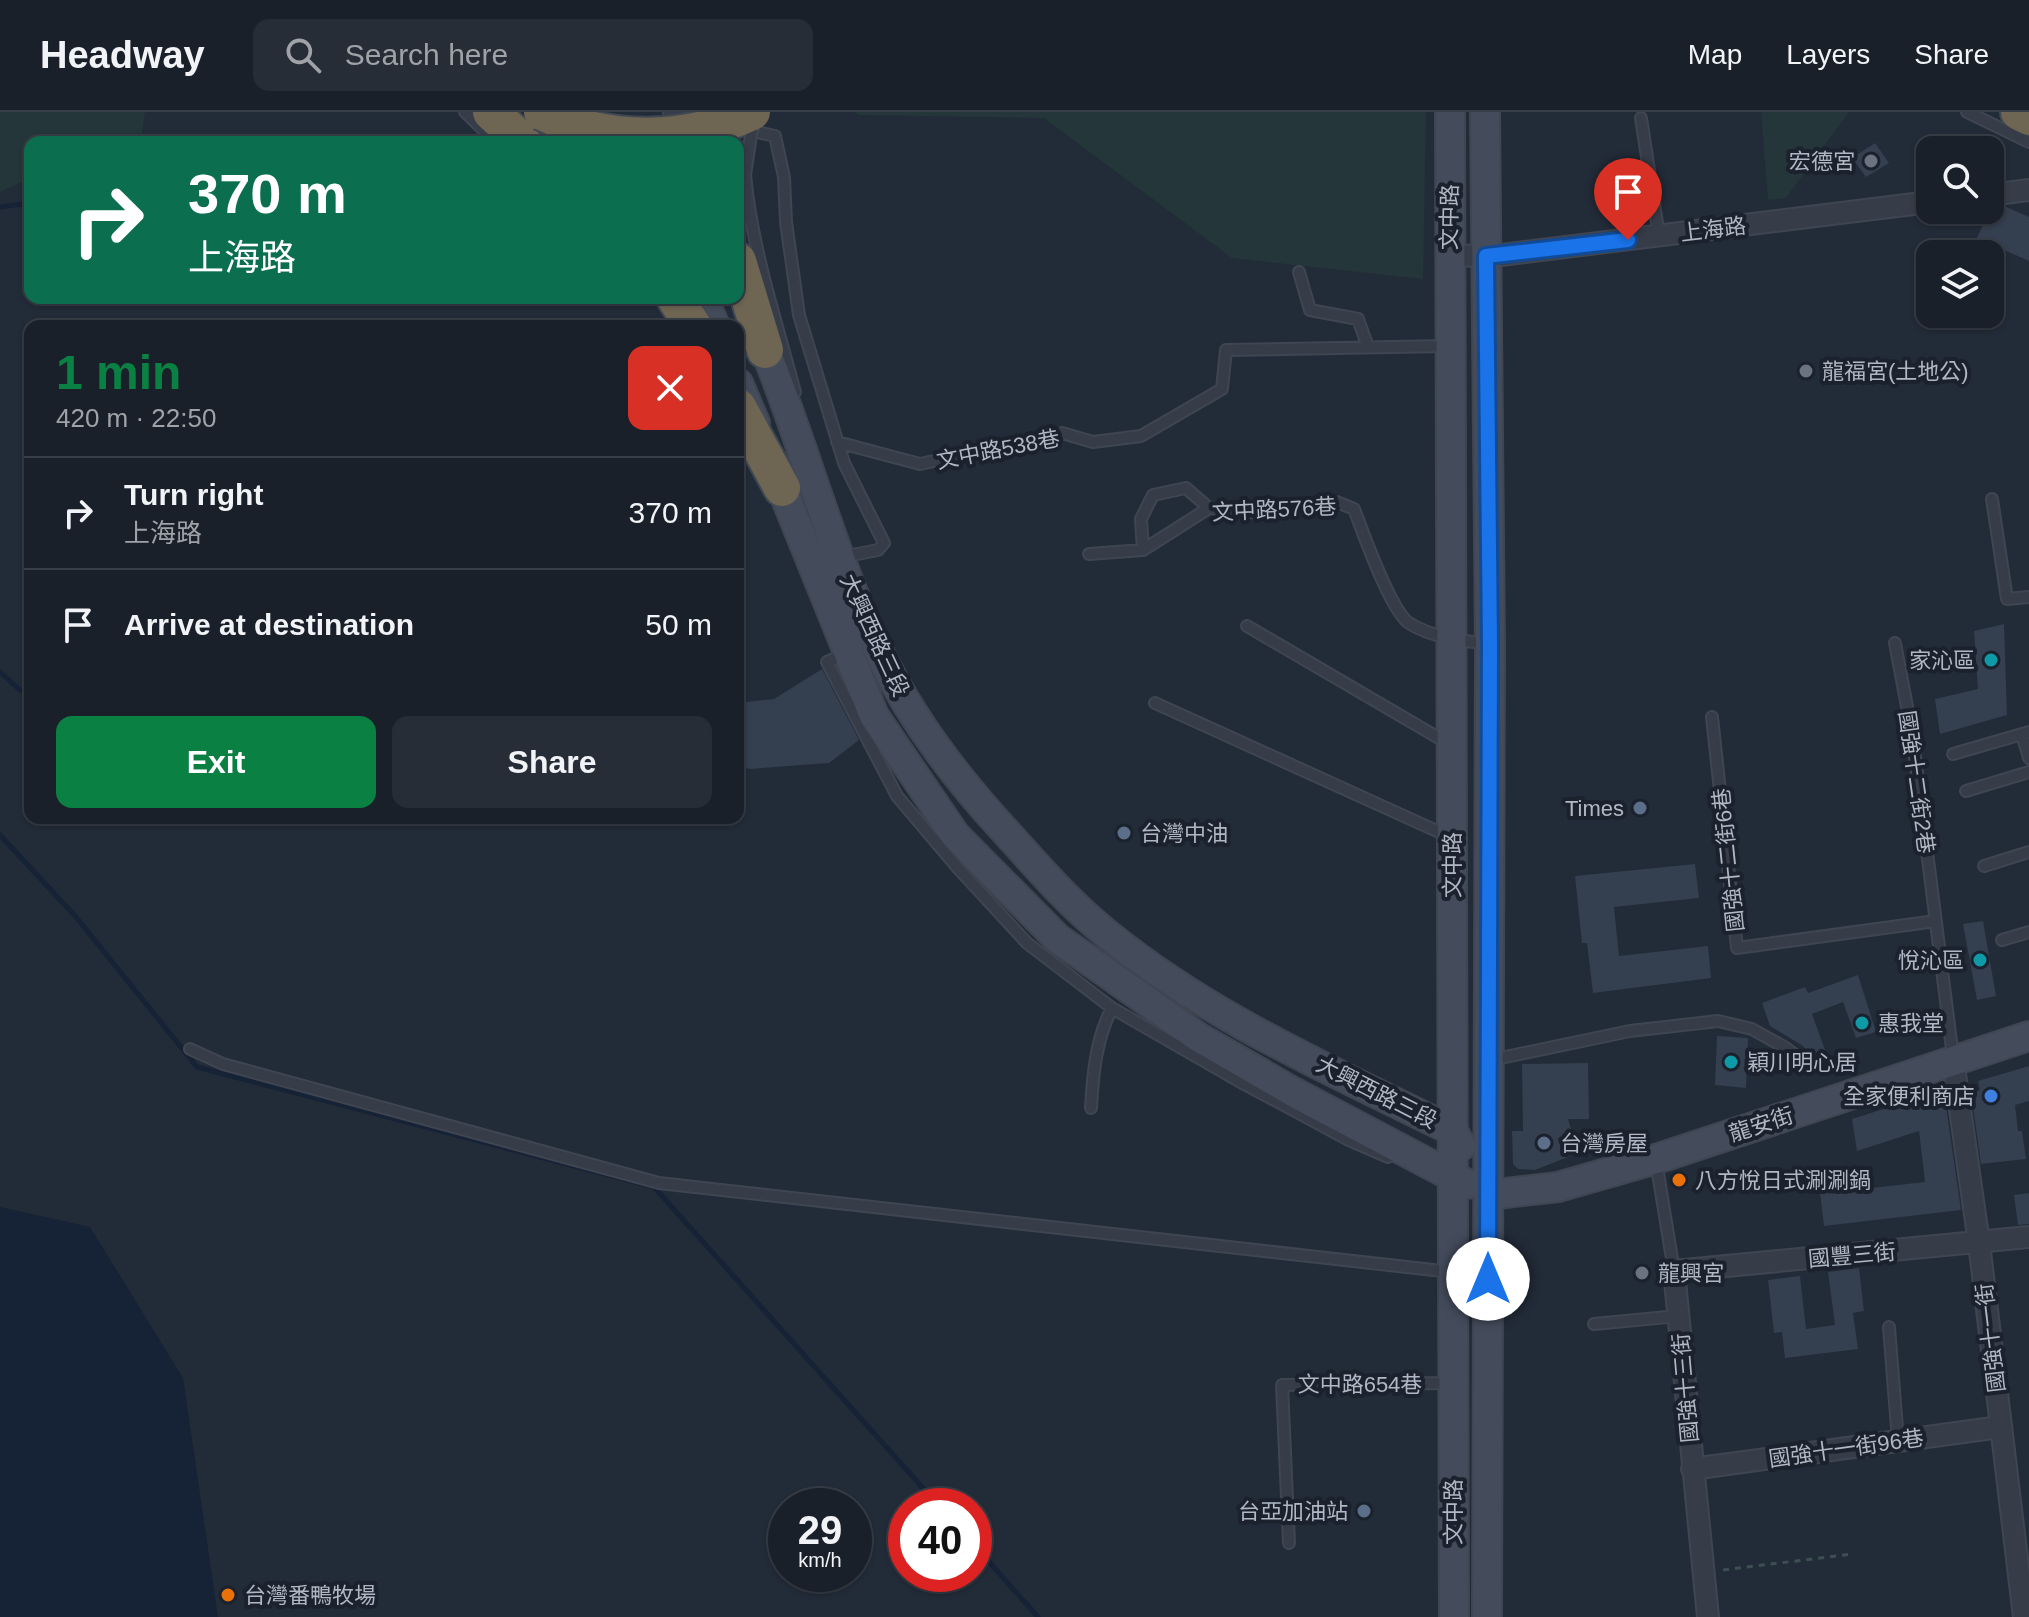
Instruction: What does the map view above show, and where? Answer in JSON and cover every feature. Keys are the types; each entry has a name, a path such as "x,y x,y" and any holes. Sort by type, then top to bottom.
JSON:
{"highway":[{"path":"491,112 517,136"},
{"path":"542,112 562,122 595,131 654,136 695,132 754,112"},
{"path":"704,112 707,136"},
{"path":"2019,112 2029,117"},
{"path":"744,281 765,350"},
{"path":"744,420 782,504"}],"street":[{"name":"文中路","path":"1450,112 1454,1617"},
{"name":"文中路","path":"1485,112 1490,645 1487,1617"},
{"path":"2004,193 2029,190"},
{"name":"上海路","path":"1449,256 1486,256 1916,204"},
{"name":"大興西路三段","path":"744,299 840,558 880,656 910,709 975,799 1065,897 1107,934 1148,964 1238,1022 1453,1131 1488,1195"},
{"name":"大興西路三段","path":"744,400 782,504 874,716 955,835 1057,938 1198,1037 1293,1092 1488,1195"},
{"name":"龍安街","path":"1488,1195 1558,1187 1656,1159 2029,1036"},
{"name":"國強十一街","path":"1953,1060 1979,1243 2024,1617"},
{"name":"國豐三街","path":"1674,1271 2029,1237"},
{"name":"國強十三街","path":"1674,1271 1708,1617"},
{"name":"國強十一街96巷","path":"1692,1469 2000,1427"}],"lane":[{"path":"465,112 490,136"},
{"path":"754,112 745,175 748,211 840,558 833,616"},
{"path":"1967,112 2029,142"},
{"path":"1641,118 1659,236"},
{"path":"670,122 775,136 784,177 786,222 799,315 844,463 884,543 878,550 840,558"},
{"path":"1299,272 1310,310 1358,319 1368,347"},
{"name":"文中路538巷","path":"837,442 920,464 1062,433 1093,442 1141,436 1222,389 1226,350 1449,345"},
{"path":"1143,550 1141,519 1153,495 1186,488 1209,508"},
{"path":"1992,499 2007,599 2029,597"},
{"name":"文中路576巷","path":"1089,554 1143,550 1209,508 1260,513 1337,502 1354,509 1388,590 1407,622 1450,639 1490,645"},
{"path":"1247,626 1451,745"},
{"name":"國強十二街2巷","path":"1895,643 1912,733 1953,1060"},
{"path":"847,653 827,662 897,796 1027,943 1112,1008 1237,1080 1349,1140 1403,1164 1422,1159"},
{"path":"1155,703 1452,838"},
{"name":"國強十二街6巷","path":"1712,717 1737,948 1936,921"},
{"path":"1953,754 2025,733 2029,758"},
{"path":"1966,791 2029,772"},
{"path":"1984,866 2029,852"},
{"path":"2002,940 2029,932"},
{"path":"1091,1108 1093,1071 1101,1028 1112,1008"},
{"path":"1489,1060 1630,1031 1718,1021 1752,1029 1786,1048 1811,1067"},
{"path":"190,1049 223,1064 659,1183 1454,1272"},
{"name":"國強十三街","path":"1656,1159 1674,1271"},
{"path":"1594,1324 1678,1316"},
{"path":"1889,1327 1898,1441"},
{"name":"文中路654巷","path":"1289,1543 1282,1385 1453,1383"}],"path":[{"path":"1704,1573 1852,1554"}],"shaded area":[{"path":"0,112 145,112 142,134 137,136 24,136 24,181 0,192"},
{"path":"854,112 1426,112 1423,279 1232,258 1044,118 859,115"},
{"path":"1761,112 1849,112 1786,198 1768,200"}],"water":[{"path":"0,1207 90,1227 183,1378 218,1617 0,1617"}],"building":[{"name":"宏德宮","path":"1875,143 1889,163 1866,177 1852,158"},
{"path":"2004,206 2029,217 2029,261 2004,250 2004,240 1977,238 1983,224 2004,224"},
{"name":"家沁區","path":"2004,624 2007,715 1940,734 1935,699 1978,689 1974,631"},
{"path":"822,669 859,740 829,763 744,768 744,702 774,699"},
{"path":"1695,864 1699,898 1614,907 1619,956 1708,946 1711,978 1593,993 1587,943 1582,943 1575,876"},
{"name":"悅沁區","path":"1983,921 1996,996 1977,1000 1963,924"},
{"name":"惠我堂","path":"1858,975 1876,1032 1856,1038 1843,1002 1812,1014 1825,1050 1808,1055 1803,1046 1770,1026 1762,1003 1805,987 1808,993"},
{"name":"穎川明心居","path":"1717,1036 1748,1038 1746,1088 1715,1085"},
{"path":"1588,1063 1589,1119 1568,1119 1578,1153 1535,1170 1518,1169 1513,1164 1512,1131 1523,1131 1522,1064"},
{"path":"2029,1066 2029,1101 2015,1105 2026,1159 1981,1164 1971,1093 1980,1090 1978,1081"},
{"path":"1944,1092 1961,1210 1824,1226 1819,1184 1851,1180 1853,1190 1925,1182 1919,1131 1857,1151 1852,1119"},
{"path":"2029,1193 2029,1224 2018,1225 2014,1195"},
{"path":"1859,1268 1864,1311 1853,1313 1858,1349 1785,1358 1782,1332 1774,1333 1768,1280 1800,1276 1806,1329 1835,1325 1828,1272"}],"waterway":[{"path":"0,207 24,204"},
{"path":"0,672 24,690"},
{"path":"0,835 76,917 197,1067 654,1187 923,1488"},
{"path":"992,1565 1038,1617"}],"place":[{"name":"宏德宮","path":"1871,161"},
{"name":"龍福宮(土地公)","path":"1806,371"},
{"name":"家沁區","path":"1991,660"},
{"name":"Times","path":"1640,808"},
{"name":"台灣中油","path":"1124,833"},
{"name":"悅沁區","path":"1980,960"},
{"name":"惠我堂","path":"1862,1023"},
{"name":"穎川明心居","path":"1731,1062"},
{"name":"全家便利商店","path":"1991,1096"},
{"name":"台灣房屋","path":"1544,1143"},
{"name":"八方悅日式涮涮鍋","path":"1679,1180"},
{"name":"龍興宮","path":"1642,1273"},
{"name":"台亞加油站","path":"1364,1511"},
{"name":"台灣番鴨牧場","path":"228,1595"}],"route":[{"path":"1488,1279 1490,645 1486,256 1628,240"}]}
